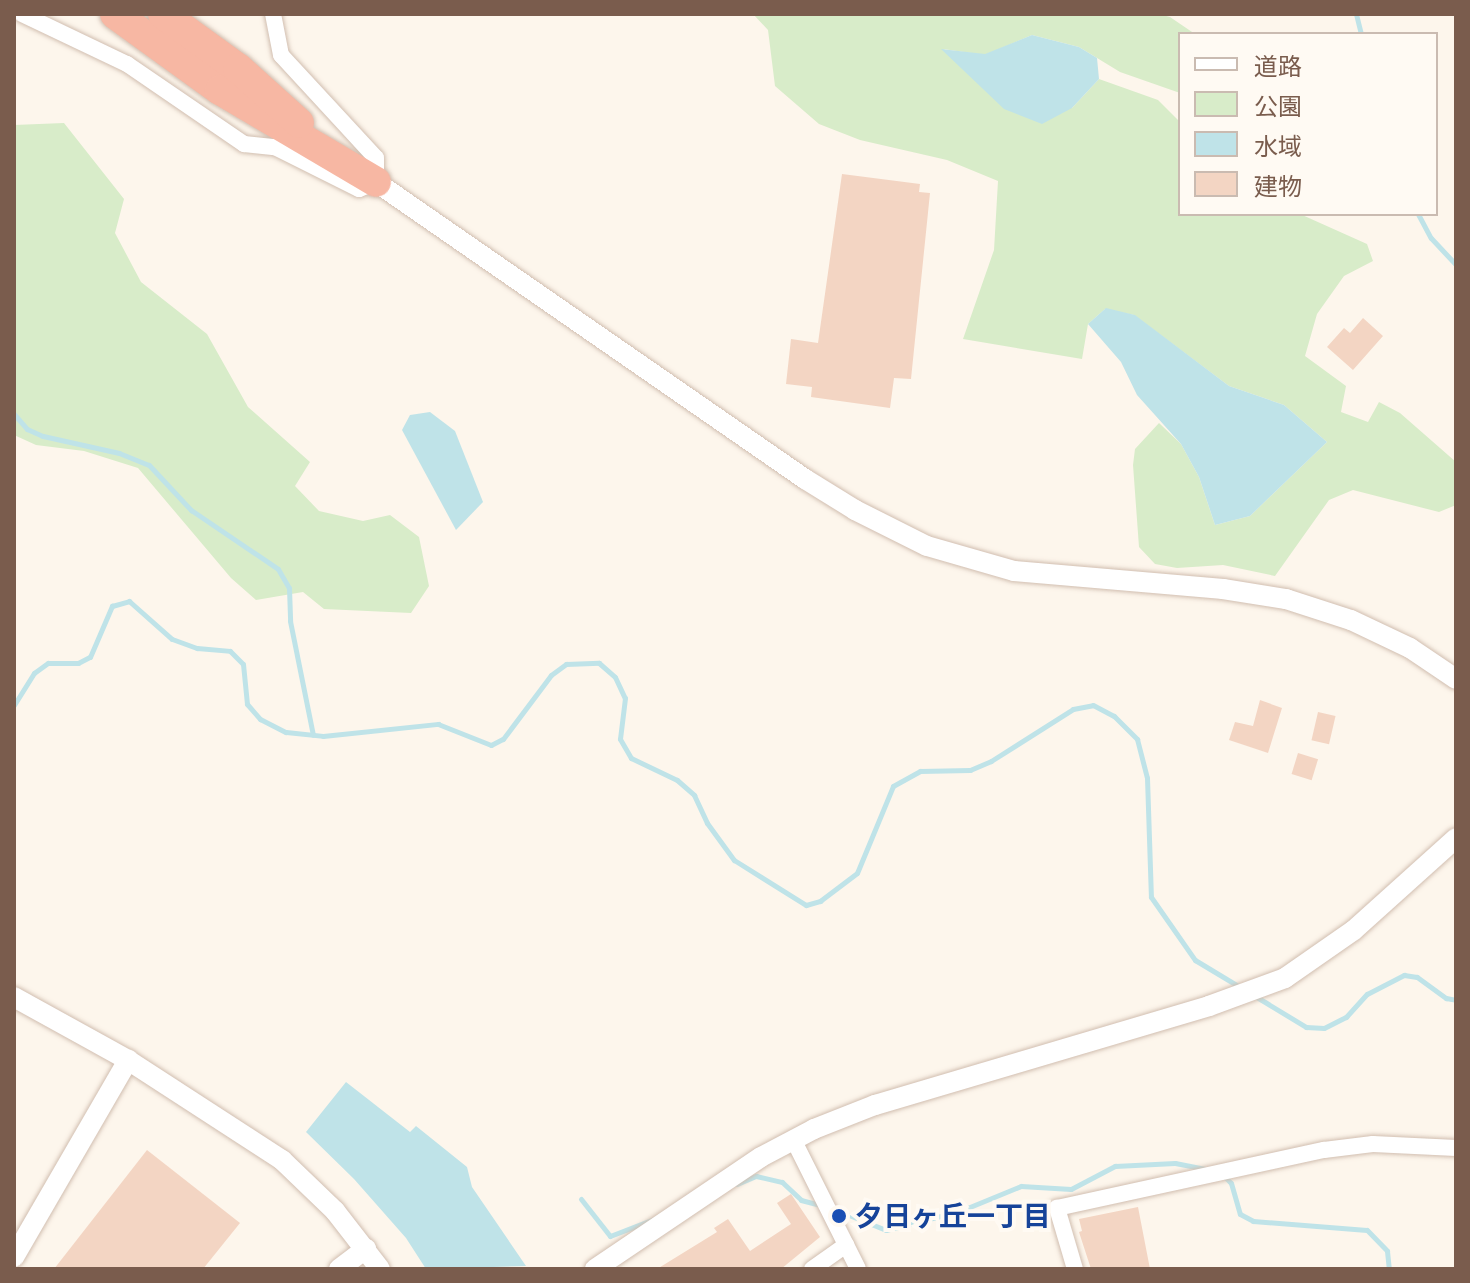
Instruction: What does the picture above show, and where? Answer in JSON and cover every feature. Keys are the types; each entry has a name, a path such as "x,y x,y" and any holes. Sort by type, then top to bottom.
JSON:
{"highway":[{"path":"115,14 220,90 366,176"},
{"path":"163,14 238,68 366,176"}],"street":[{"path":"22,14 127,64 244,144 275,147 359,189 376,158 281,55 273,14"},
{"path":"366,176 805,479 855,510 927,546 1014,571 1223,589 1286,599 1351,620 1410,648 1456,679"},
{"path":"595,1269 793,1139 875,1105 1209,1006 1285,978 1354,930 1456,838"},
{"path":"14,997 128,1060 282,1160 335,1211 380,1269"},
{"path":"14,1257 128,1060"},
{"path":"793,1139 858,1269"},
{"path":"1075,1269 1057,1208 1312,1152 1373,1144 1456,1148"},
{"path":"812,1269 846,1245"},
{"path":"339,1269 366,1249"}],"green space":[{"path":"753,14 1159,14 1170,17 1192,32 1178,32 1178,92 1120,72 1079,47 1032,35 985,55 943,49 1072,108 1099,79 1158,100 1178,120 1178,216 1304,216 1367,244 1373,261 1344,276 1317,314 1305,356 1346,386 1341,412 1368,422 1379,402 1400,413 1456,462 1456,505 1439,512 1353,490 1329,500 1275,576 1223,565 1177,568 1155,564 1139,547 1133,465 1135,449 1159,423 1181,444 1199,477 1215,525 1250,516 1327,442 1284,405 1229,386 1134,315 1105,309 1088,324 1082,359 963,339 994,250 998,181 947,160 860,140 819,124 775,86 768,30"},
{"path":"64,123 124,199 115,233 141,282 207,334 248,407 310,462 295,486 319,511 363,521 390,515 419,537 429,586 411,613 324,609 303,592 256,600 231,578 138,468 84,451 36,445 14,435 14,125"}],"water":[{"path":"1032,35 1079,47 1097,58 1099,79 1072,108 1042,124 1004,109 941,49 985,54"},
{"path":"1106,308 1135,315 1229,386 1284,405 1327,442 1250,516 1215,525 1199,477 1181,444 1137,395 1121,362 1088,324"},
{"path":"430,412 455,431 483,502 456,530 402,430 410,415"},
{"path":"346,1082 410,1132 416,1126 467,1167 472,1187 526,1266 426,1269 406,1238 354,1179 306,1132"}],"building":[{"path":"842,174 920,184 919,192 930,193 911,379 894,378 890,408 811,397 812,387 786,384 791,339 818,343"},
{"path":"1363,318 1383,336 1353,370 1327,347 1344,328 1350,333"},
{"path":"1260,700 1282,708 1268,753 1229,740 1235,722 1253,726"},
{"path":"1318,712 1336,716 1329,744 1311,740"},
{"path":"1298,753 1318,759 1312,780 1292,774"},
{"path":"147,1150 240,1223 203,1269 54,1269"},
{"path":"791,1194 820,1237 781,1269 657,1269 717,1232 714,1228 728,1219 750,1251 791,1224 777,1203"},
{"path":"1138,1207 1150,1269 1091,1269 1079,1232 1082,1231 1079,1219"}],"waterway":[{"path":"1356,14 1360,32"},
{"path":"1419,216 1431,238 1456,265"},
{"path":"14,414 27,429 43,436 119,453 149,465 191,510 278,569 289,588 290,621 313,735"},
{"path":"14,705 34,673 48,663 78,663 90,657 112,606 129,601 172,639 197,648 230,651 243,664 247,704 260,719 286,732 323,736 438,724 491,745 503,739 551,675 566,664 599,663 615,677 625,698 620,739 631,758 677,780 694,795 707,823 734,860 806,905 820,901 857,873 893,786 920,771 970,770 991,761 1073,709 1093,705 1114,716 1137,739 1147,778 1151,897 1195,960 1243,989"},
{"path":"1255,996 1306,1027 1324,1028 1346,1017 1367,994 1404,975 1417,977 1446,998 1456,1000"},
{"path":"834,1209 886,1230 960,1211 1021,1186 1071,1189 1115,1166 1175,1163 1206,1169"},
{"path":"737,1184 756,1176 782,1182 801,1200 820,1205"},
{"path":"1225,1177 1231,1183 1240,1214 1253,1221 1367,1230 1387,1251 1389,1269"},
{"path":"581,1199 610,1236 654,1219"}],"place":[{"name":"夕日ヶ丘一丁目","path":"839,1216"}]}
